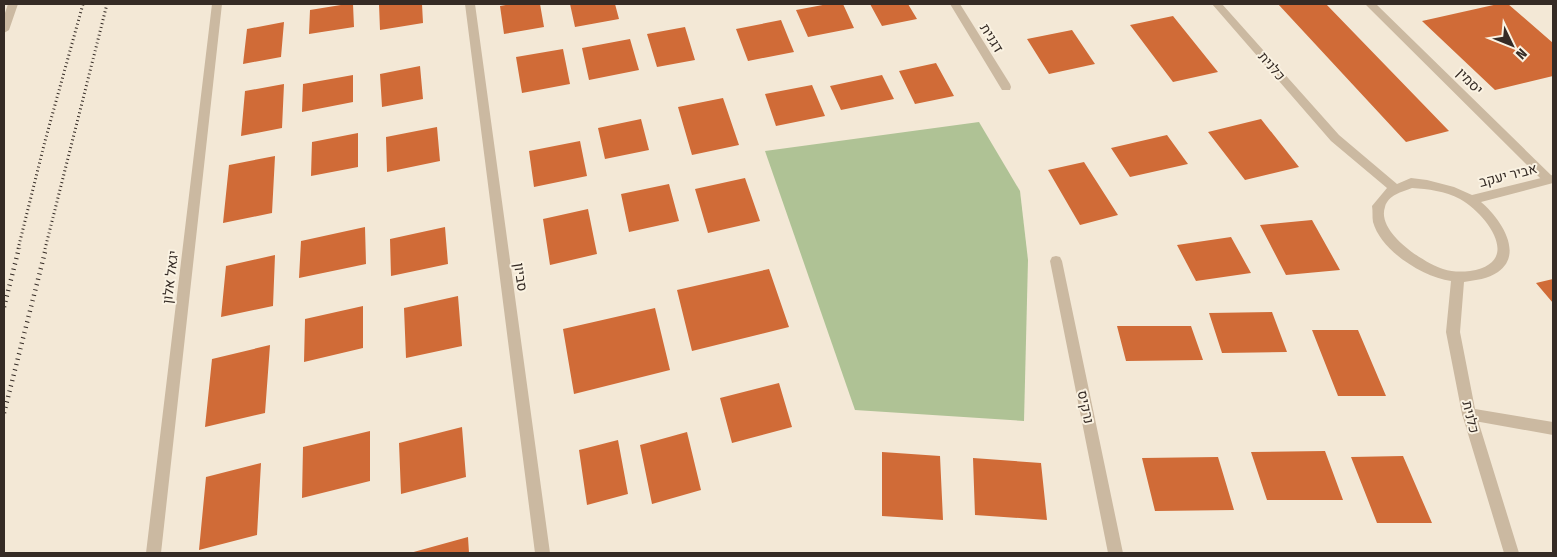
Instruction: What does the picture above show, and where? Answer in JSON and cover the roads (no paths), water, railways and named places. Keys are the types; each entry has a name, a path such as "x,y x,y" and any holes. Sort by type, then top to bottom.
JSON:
{"street":[{"path":"4,30 13,4"},
{"name":"יגאל אלון","path":"153,553 217,4"},
{"name":"סביון","path":"470,4 543,553"},
{"name":"דגנית","path":"955,4 1006,87"},
{"name":"כלנית","path":"1218,4 1335,138 1394,188"},
{"name":"יסמין","path":"1370,4 1551,180"},
{"name":"אביר יעקב","path":"1471,200 1551,180"},
{"path":"1411,184 1430,184 1451,190 1471,200 1487,214 1500,230 1505,245 1503,260 1493,271 1478,277 1458,278 1437,273 1416,264 1399,251 1386,236 1379,221 1378,207 1383,196 1394,188 1411,184"},
{"name":"נרקיס","path":"1056,261 1116,553"},
{"name":"כלנית","path":"1458,278 1453,332 1469,414 1512,553"},
{"path":"1469,414 1553,429"}],"railway":[{"path":"18,249 45,141 83,4"},
{"path":"45,249 107,4"},
{"path":"4,307 19,248"},
{"path":"4,413 46,248"}]}
